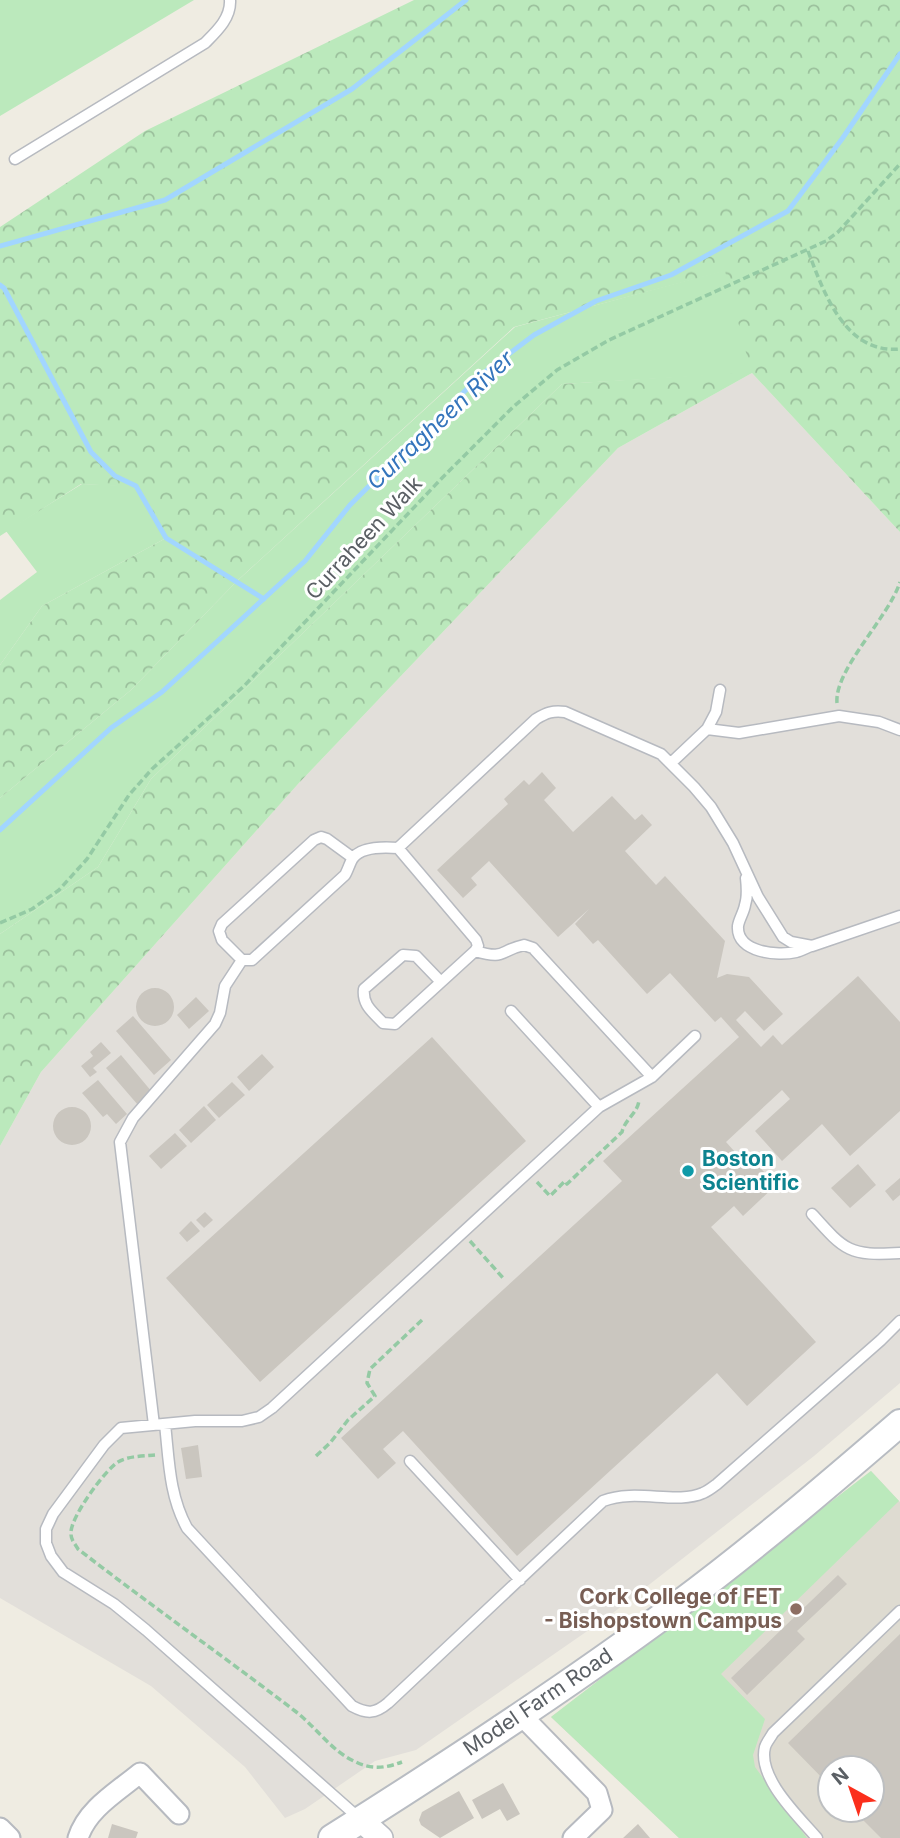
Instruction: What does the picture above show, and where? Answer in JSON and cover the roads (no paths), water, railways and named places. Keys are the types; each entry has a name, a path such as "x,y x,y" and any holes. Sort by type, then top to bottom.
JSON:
{"main road":[{"name":"Model Farm Road","path":"332,1838 522,1716 676,1606 844,1472 900,1423"}],"street":[{"path":"522,1716 597,1793 602,1802 602,1810 594,1820 573,1838"},
{"path":"78,1838 82,1824 92,1812 140,1773 179,1814"},
{"path":"361,1820 381,1838"},
{"path":"0,1828 10,1838"}],"lane":[{"path":"15,159 205,43 222,27 230,0"},
{"path":"671,763 707,729 716,712 720,690"},
{"path":"398,848 536,719 546,713 565,712 662,754 711,807 733,843 769,918 783,937 792,942 812,946"},
{"path":"707,729 739,733 839,716 879,722 900,730"},
{"path":"353,858 327,839 321,837 314,840 222,925 219,932 222,940 242,960 252,960 345,875 353,858 365,850 382,846 398,848 476,940 478,946 475,951 395,1024 383,1023 363,998 364,989 403,955 416,956 441,982"},
{"path":"746,870 746,903 738,927 740,938 746,945 762,951 780,954 798,952 900,916"},
{"path":"475,951 493,956 524,945 533,948 652,1077"},
{"path":"242,960 225,986 215,1024 134,1118 122,1134 120,1142 160,1424 168,1453 172,1490 177,1509 187,1528 352,1706 368,1713 379,1711 603,1501 617,1495 702,1494 717,1484 900,1321"},
{"path":"511,1011 599,1107"},
{"path":"361,1820 114,1604 63,1572 46,1544 49,1521 104,1445 121,1428 242,1421 265,1413 599,1107 652,1077 695,1036"},
{"path":"812,1214 838,1243 852,1252 871,1255 900,1253"},
{"path":"410,1461 520,1580"},
{"path":"817,1838 773,1784 765,1760 765,1747 773,1733 900,1611"}],"waterway":[{"path":"0,246 165,200 352,89 466,0"},
{"name":"Curragheen River","path":"0,830 111,728 162,692 305,561 350,505 481,375 534,335 596,301 671,275 788,211 842,139 900,54"},
{"path":"0,285 91,452 115,476 136,486 166,538 264,599"}],"place":[{"name":"Boston Scientific","path":"688,1171"},
{"name":"Cork College of FET - Bishopstown Campus","path":"796,1609"}]}
